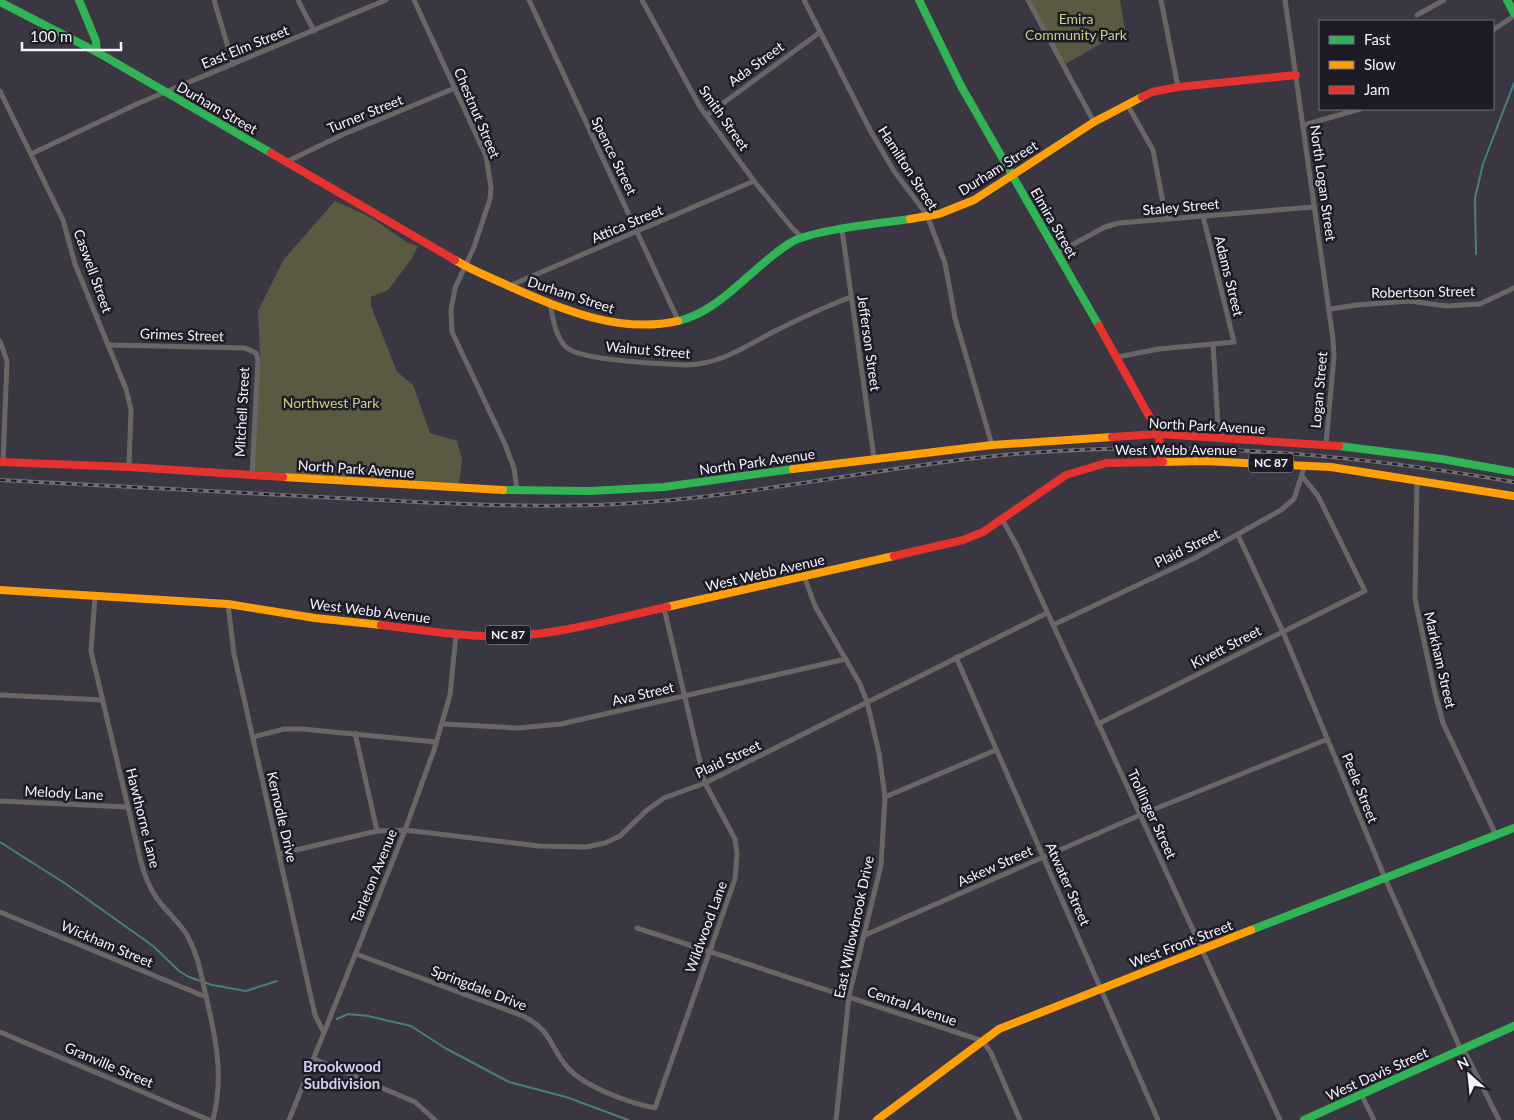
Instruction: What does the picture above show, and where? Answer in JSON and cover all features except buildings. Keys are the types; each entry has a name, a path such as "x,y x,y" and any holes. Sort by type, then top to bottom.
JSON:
{"main road":[{"path":"79,0 96,40 96,52"},
{"name":"Elmira Street","path":"919,0 949,64 1117,357 1158,434 1161,460"},
{"path":"1507,0 1514,14"},
{"name":"Durham Street","path":"0,2 96,52 465,266 550,304 591,318 623,325 657,326 689,319 707,309 783,248 803,238 949,211 965,204 1094,122 1127,104 1159,90 1296,75"},
{"name":"North Park Avenue","path":"1,463 129,467 516,491 664,487 874,458 992,445 1158,434 1326,444 1442,458 1514,472"},
{"name":"West Webb Avenue","path":"0,590 228,604 315,618 456,634 510,636 545,633 664,608 963,540 983,532 1044,488 1075,471 1106,463 1161,460 1304,465 1417,480 1514,496"},
{"name":"West Front Street","path":"878,1120 999,1029 1011,1023 1514,828"},
{"name":"West Davis Street","path":"1304,1120 1514,1026"}],"street":[{"path":"214,0 233,64"},
{"path":"298,0 314,31"},
{"name":"East Elm Street","path":"31,154 166,92 386,0"},
{"name":"Chestnut Street","path":"414,0 486,156 491,187 485,218 455,288 452,301 452,332 504,442 514,468 516,491"},
{"name":"Spence Street","path":"529,0 679,322"},
{"name":"Smith Street","path":"642,0 691,93 754,181 793,229 803,238"},
{"name":"Hamilton Street","path":"804,0 819,33 894,172 927,215 945,263 955,318 992,445"},
{"path":"1028,0 1094,122"},
{"path":"1161,0 1178,87"},
{"name":"North Logan Street","path":"1285,0 1330,309"},
{"path":"1417,15 1444,0"},
{"path":"1494,29 1514,14"},
{"name":"Ada Street","path":"707,116 819,33"},
{"name":"Turner Street","path":"286,162 342,135 455,88"},
{"name":"Caswell Street","path":"0,91 63,220 75,264 126,389 131,409 129,467"},
{"path":"1127,104 1153,150 1166,218"},
{"path":"1304,125 1356,110"},
{"name":"Attica Street","path":"509,286 754,181"},
{"name":"Staley Street","path":"1057,253 1114,224 1166,218 1314,207"},
{"name":"Adams Street","path":"1203,216 1234,342 1213,344"},
{"name":"Jefferson Street","path":"842,230 874,458"},
{"name":"Robertson Street","path":"1330,309 1410,301 1446,306 1480,304 1514,288"},
{"name":"Walnut Street","path":"550,304 560,339 572,351 588,356 688,365 722,359 802,318 851,297"},
{"name":"Logan Street","path":"1326,444 1334,356 1330,309"},
{"path":"0,341 7,361 1,463"},
{"path":"1117,357 1150,350 1213,344 1218,425 1222,439"},
{"name":"Grimes Street","path":"109,345 245,348 254,351"},
{"name":"Mitchell Street","path":"252,475 258,360 254,351"},
{"name":"Plaid Street","path":"1053,625 1195,558 1288,505 1294,499 1304,465"},
{"name":"Kivett Street","path":"1098,724 1365,592 1318,496 1302,476"},
{"name":"Markham Street","path":"1417,480 1415,599 1435,693 1443,723 1496,835"},
{"name":"Trollinger Street","path":"1002,519 1017,546 1280,1120"},
{"name":"Peele Street","path":"1238,535 1328,739 1385,878 1462,1049 1499,1120"},
{"name":"East Willowbrook Drive","path":"804,576 815,606 860,684 867,702 879,753 885,797 881,865 849,996 836,1120"},
{"name":"Hawthorne Lane","path":"95,596 91,651 127,807 148,884 158,900 185,932 193,947 206,997 219,1061 219,1091 213,1120"},
{"name":"Kernodle Drive","path":"228,604 231,638 315,1015 324,1033"},
{"name":"Wildwood Lane","path":"655,1108 735,879 737,854 731,830 705,783 664,608"},
{"name":"Plaid Street","path":"279,854 377,831 405,830 566,849 605,843 620,836 647,810 664,798 705,783 1047,613"},
{"name":"Tarleton Avenue","path":"289,1120 405,830 436,742 442,724 454,668 456,634"},
{"name":"Atwater Street","path":"956,657 1158,1120"},
{"name":"Ava Street","path":"442,724 518,728 541,727 846,659"},
{"path":"0,695 103,700"},
{"path":"253,737 284,729 302,728 436,742"},
{"path":"355,733 377,831"},
{"name":"Askew Street","path":"865,935 1140,815 1328,739"},
{"path":"885,797 996,750"},
{"name":"Melody Lane","path":"0,801 127,807"},
{"name":"Wickham Street","path":"0,912 206,997"},
{"name":"Central Avenue","path":"637,928 984,1041"},
{"name":"Springdale Drive","path":"356,954 523,1016 544,1030 567,1067 580,1079 601,1089 655,1108"},
{"name":"Granville Street","path":"0,1032 208,1120"},
{"path":"984,1041 1020,1120"},
{"path":"314,1059 415,1102 435,1120"},
{"path":"1362,1094 1374,1120"}],"green space":[{"name":"Emira Community Park","path":"1029,0 1120,0 1125,30 1067,63 1063,62"},
{"name":"Northwest Park","path":"335,201 372,218 408,243 418,246 413,257 388,290 371,297 371,306 397,372 413,385 430,433 457,441 462,460 459,484 254,471 260,354 258,311 284,259"}],"waterway":[{"path":"1476,254 1475,198 1483,164 1514,83"},
{"path":"0,842 66,884 153,946 179,971 189,977 212,985 246,991 277,981"},
{"path":"337,1019 348,1014 368,1016 411,1026 445,1048 509,1082 566,1097 628,1120"}],"railway":[{"path":"0,480 432,503 544,506 618,504 721,495 976,458 1089,449 1150,448 1272,452 1332,457 1453,472 1514,482"}],"traffic: fast":[{"path":"79,0 96,41 97,52"},
{"path":"919,0 961,86 1099,326"},
{"path":"1507,0 1514,13"},
{"path":"0,2 97,52 271,153"},
{"path":"678,321 708,308 776,253 800,238 847,228 910,219"},
{"path":"1339,446 1442,459 1514,472"},
{"path":"503,490 590,491 664,487 793,469"},
{"path":"1251,930 1514,828"},
{"path":"1304,1120 1514,1026"}],"traffic: slow":[{"path":"910,219 939,214 974,200 1094,122 1142,97"},
{"path":"455,260 531,296 592,317 634,324 678,321"},
{"path":"793,469 992,445 1112,437"},
{"path":"1163,462 1203,461 1331,467 1514,496"},
{"path":"283,477 503,490"},
{"path":"667,607 894,556"},
{"path":"0,590 228,604 315,618 381,625"},
{"path":"877,1120 999,1029 1251,930"}],"traffic: jam":[{"path":"1142,97 1152,92 1178,87 1296,75"},
{"path":"271,153 455,260"},
{"path":"1099,326 1159,434 1161,460"},
{"path":"1112,437 1159,434 1339,446"},
{"path":"0,462 129,467 283,477"},
{"path":"894,556 963,540 983,532 1066,475 1106,463 1163,462"},
{"path":"381,625 461,635 530,635 570,629 667,607"}],"district":[{"name":"Brookwood Subdivision","path":"342,1076"}]}
